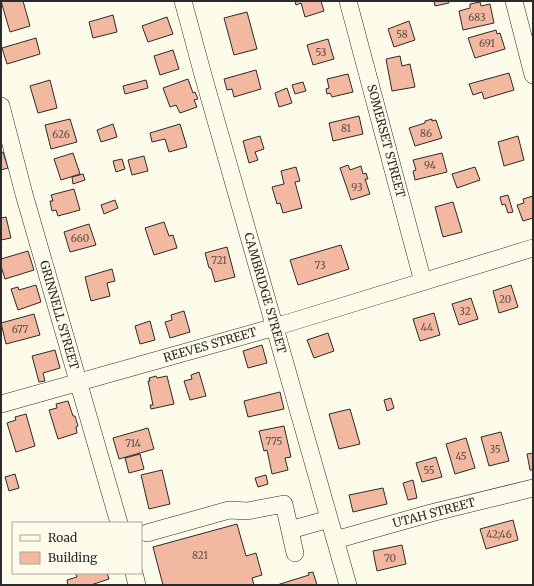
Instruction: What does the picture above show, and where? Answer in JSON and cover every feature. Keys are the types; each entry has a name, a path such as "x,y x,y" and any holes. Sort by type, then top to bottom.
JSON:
{"street":[{"name":"CAMBRIDGE STREET","path":"184,1 203,75 348,585"},
{"name":"SOMERSET STREET","path":"348,1 424,282"},
{"path":"514,1 533,75"},
{"name":"GRINNELL STREET","path":"1,106 24,194 120,522"},
{"name":"REEVES STREET","path":"1,404 275,327 533,248"},
{"name":"UTAH STREET","path":"335,540 431,513 533,488"},
{"path":"147,533 229,510 247,511 284,504 296,553"},
{"path":"290,530 329,519"},
{"path":"134,574 137,585"}],"building":[{"path":"1,1 23,1 30,26 10,32"},
{"path":"295,1 321,1 324,11 305,17 301,3 296,5"},
{"path":"434,1 448,1 449,3 435,6"},
{"path":"480,2 481,6 490,4 494,23 463,30 459,11 470,8 470,4"},
{"path":"247,12 257,49 234,55 224,18"},
{"path":"113,15 117,32 93,38 89,22"},
{"path":"167,17 173,34 148,42 142,26"},
{"path":"409,21 415,40 394,47 388,29"},
{"path":"496,30 497,34 500,33 505,49 475,58 468,38"},
{"path":"36,38 40,54 7,64 2,48"},
{"path":"328,39 334,59 313,65 307,45"},
{"path":"173,50 179,69 160,75 154,56"},
{"path":"400,56 402,66 410,64 415,87 392,91 386,59"},
{"path":"256,70 261,89 234,97 232,89 227,90 224,79"},
{"path":"509,73 514,90 484,99 482,92 473,95 469,84"},
{"path":"348,74 353,92 332,97 330,93 327,94 326,89 329,88 327,79"},
{"path":"188,79 193,93 195,92 198,99 194,100 197,107 180,113 176,105 170,107 163,88"},
{"path":"50,80 57,108 38,113 30,86"},
{"path":"146,80 148,88 125,94 123,86"},
{"path":"303,82 306,91 295,94 292,85"},
{"path":"287,88 292,103 279,107 275,93"},
{"path":"359,116 363,134 333,141 329,123"},
{"path":"70,119 77,142 51,149 45,125"},
{"path":"432,119 432,121 436,120 442,138 415,146 409,128"},
{"path":"113,124 117,137 101,142 97,130"},
{"path":"180,124 187,147 169,152 165,139 152,142 150,133"},
{"path":"260,136 264,149 255,152 258,160 249,163 243,141"},
{"path":"518,136 524,160 504,166 498,142"},
{"path":"3,152 8,168 1,170 1,153"},
{"path":"73,153 80,174 61,180 54,159"},
{"path":"442,153 447,172 415,180 413,171 416,170 413,160"},
{"path":"144,156 148,171 132,175 128,160"},
{"path":"122,159 125,169 116,172 113,161"},
{"path":"348,165 350,170 361,166 363,174 366,173 368,179 365,179 370,194 351,200 340,168"},
{"path":"296,167 300,181 295,182 302,208 283,213 280,203 277,204 272,187 284,184 281,171"},
{"path":"475,167 480,180 457,188 452,174"},
{"path":"83,174 85,180 73,184 72,177"},
{"path":"74,189 80,210 58,216 56,210 52,211 50,201 53,201 51,195"},
{"path":"508,195 513,212 508,213 505,204 502,205 500,197"},
{"path":"533,196 533,218 523,221 517,205 524,203 523,199"},
{"path":"115,200 118,208 104,214 101,205"},
{"path":"453,202 462,232 443,237 435,207"},
{"path":"6,217 11,238 1,240 1,218"},
{"path":"164,222 169,236 173,235 177,248 154,255 145,228"},
{"path":"89,224 96,245 70,252 64,232"},
{"path":"341,245 349,269 298,285 290,260"},
{"path":"227,247 235,277 215,282 205,253"},
{"path":"28,251 34,270 5,279 1,266 1,259"},
{"path":"112,269 115,281 107,283 110,296 91,301 85,277"},
{"path":"36,285 41,302 18,310 11,289 18,287 19,290"},
{"path":"511,285 518,307 499,313 493,291"},
{"path":"471,298 478,319 459,325 452,304"},
{"path":"184,311 190,332 170,338 165,322 172,320 171,315"},
{"path":"434,313 440,335 420,341 413,319"},
{"path":"34,314 40,335 6,344 1,323"},
{"path":"150,321 155,340 140,344 135,326"},
{"path":"328,333 334,351 314,358 307,340"},
{"path":"262,345 267,363 248,368 243,351"},
{"path":"55,350 60,368 43,373 45,381 39,382 32,356"},
{"path":"199,372 206,396 190,400 184,381 192,379 191,375"},
{"path":"156,376 157,378 167,376 174,404 151,409 150,405 153,405 148,381 150,381 149,378"},
{"path":"280,392 284,409 248,417 244,401"},
{"path":"391,398 394,408 387,411 384,400"},
{"path":"68,401 78,426 76,427 77,433 58,439 49,410 57,408 56,404"},
{"path":"350,409 360,444 339,449 329,414"},
{"path":"26,414 35,446 16,452 7,423 16,420 15,417"},
{"path":"284,426 291,457 285,458 288,470 272,474 267,450 264,451 259,431"},
{"path":"148,428 154,449 119,459 113,438"},
{"path":"501,432 509,461 489,466 481,437"},
{"path":"466,438 475,468 455,474 446,444"},
{"path":"533,453 533,470 530,470 527,454"},
{"path":"140,454 144,469 129,473 125,458"},
{"path":"436,457 442,477 422,482 416,463"},
{"path":"162,470 170,504 149,509 141,475"},
{"path":"15,474 19,488 9,491 5,477"},
{"path":"266,475 268,484 258,487 255,478"},
{"path":"413,480 417,498 408,500 403,483"},
{"path":"383,488 387,504 353,512 349,495"},
{"path":"513,520 518,540 486,549 480,529"},
{"path":"237,524 246,556 256,553 262,575 252,578 254,585 163,585 153,547"},
{"path":"402,545 406,564 377,571 373,551"},
{"path":"313,572 317,585 277,585 309,575 308,573"},
{"path":"76,574 107,574 109,579 91,585 68,585 67,580 77,577"}]}
